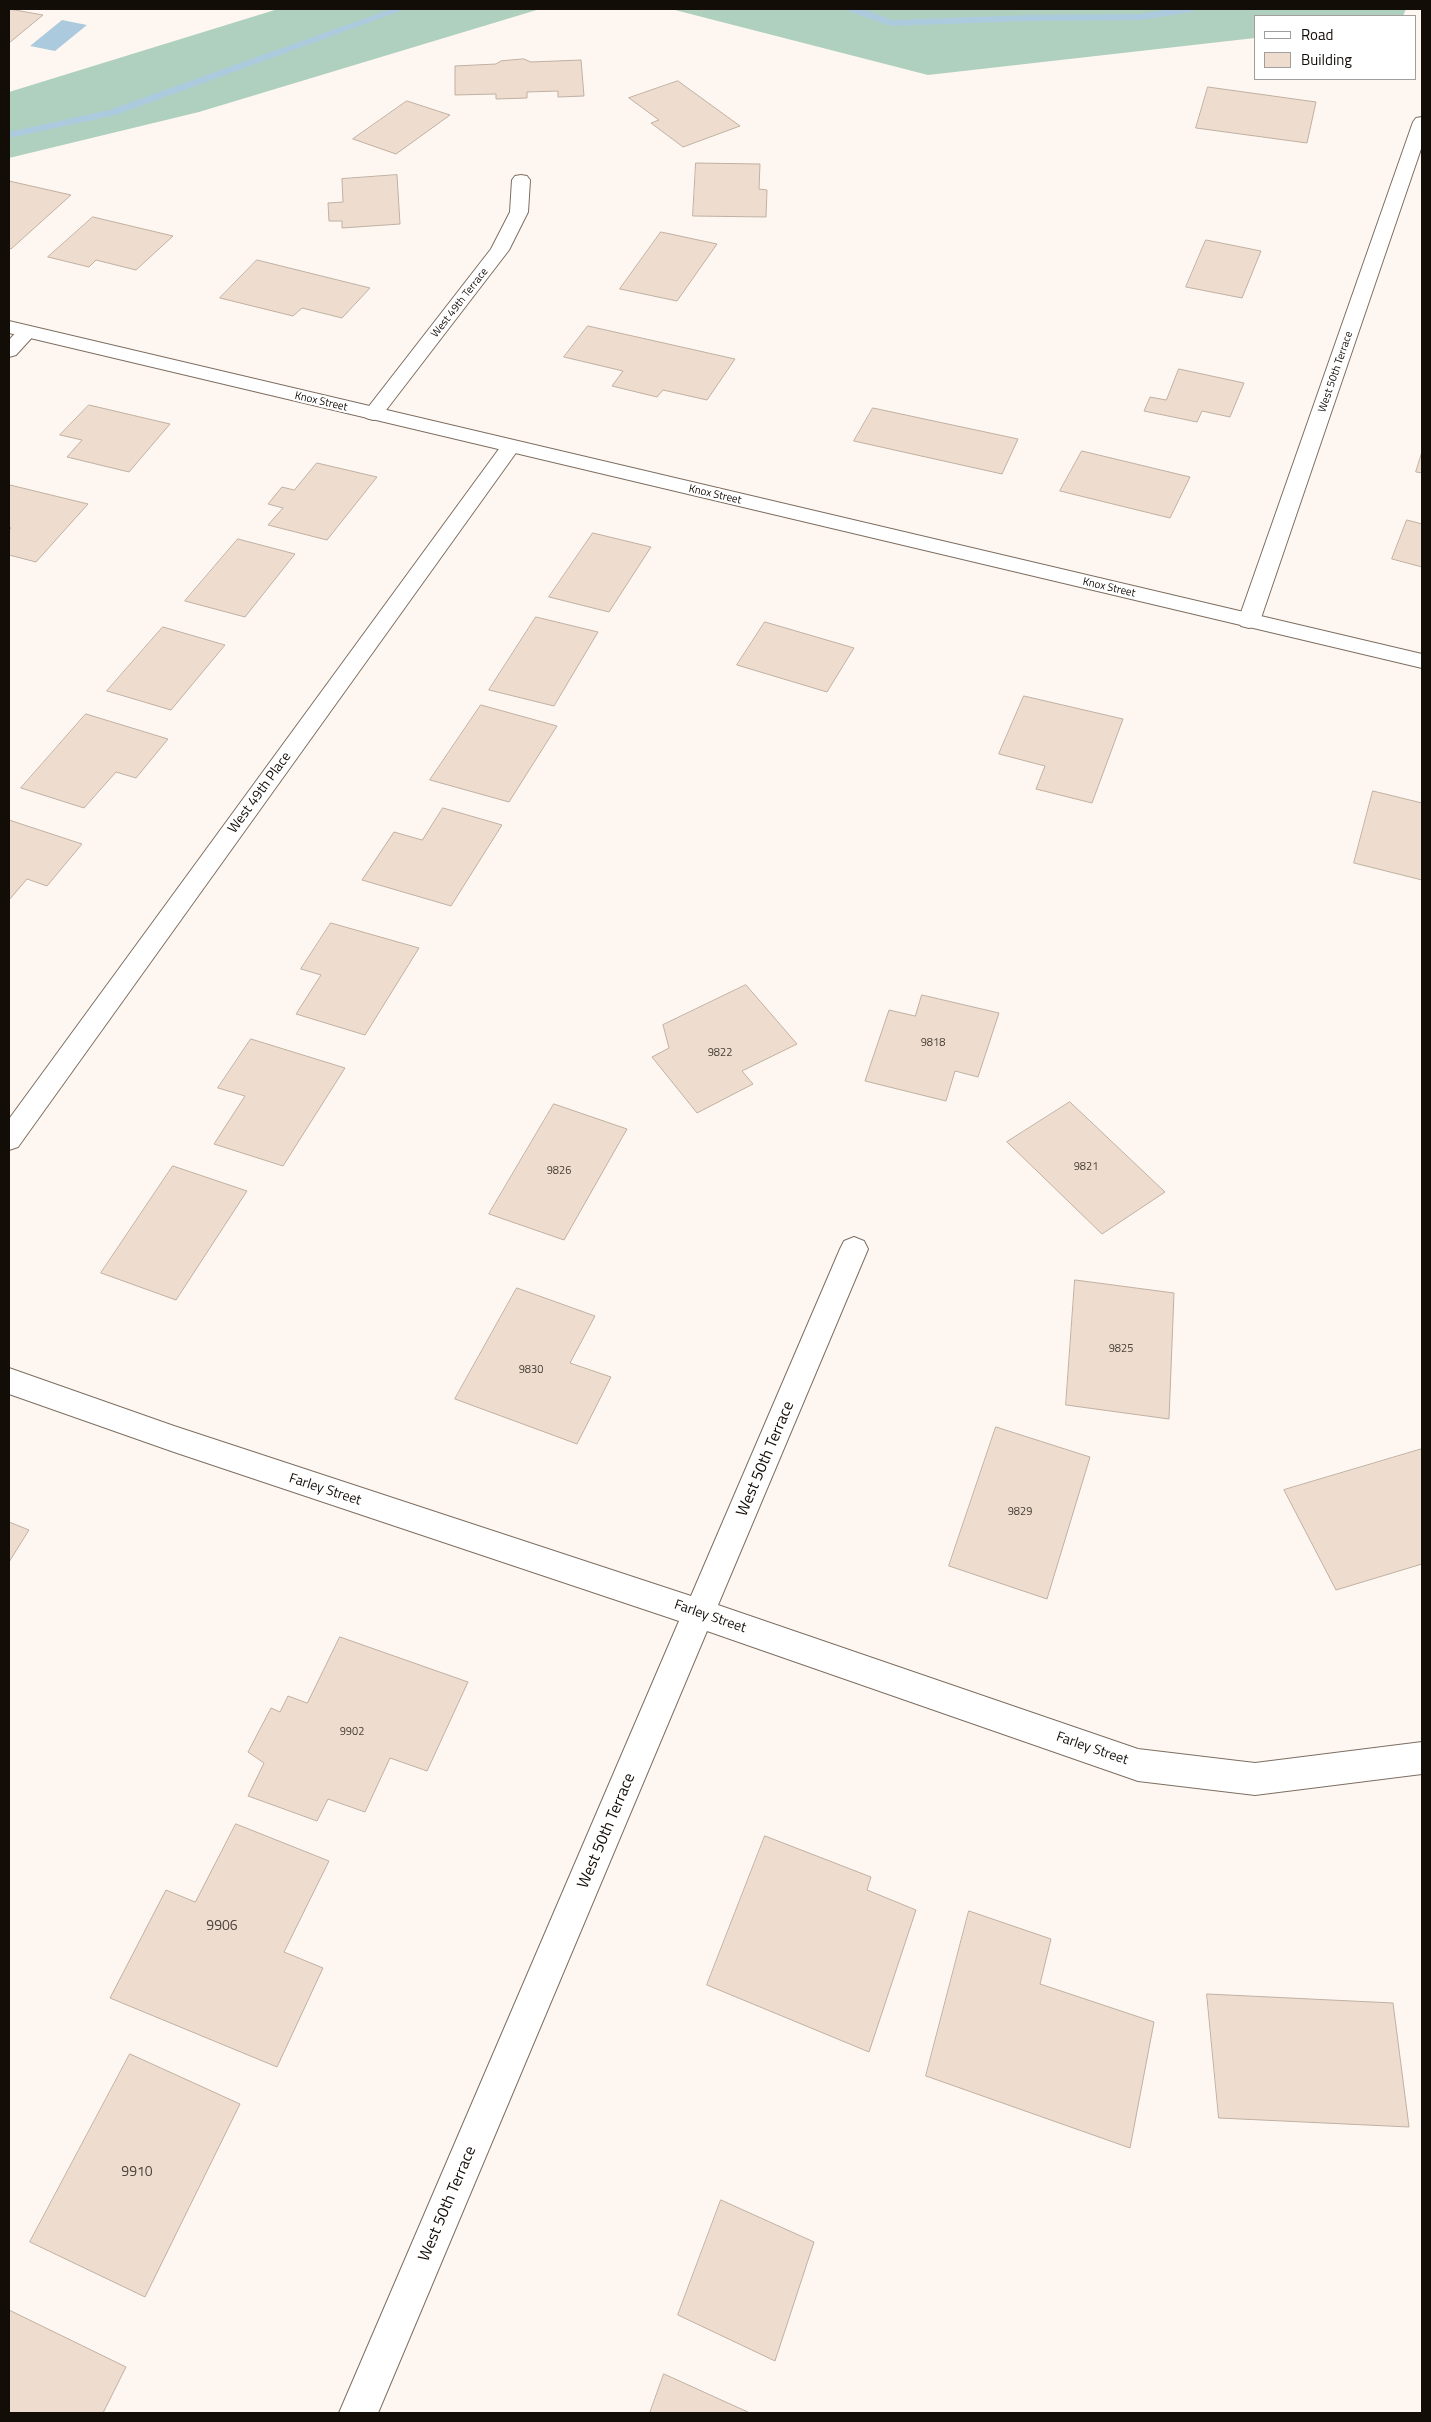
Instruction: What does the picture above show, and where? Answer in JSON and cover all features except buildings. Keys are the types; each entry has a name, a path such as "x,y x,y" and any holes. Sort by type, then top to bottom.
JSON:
{"street":[{"name":"West 50th Terrace","path":"1249,621 1422,122"},
{"name":"West 49th Terrace","path":"373,414 500,250 519,212 521,180"},
{"name":"Knox Street","path":"18,330 1422,661"},
{"path":"9,351 18,330"},
{"name":"West 49th Place","path":"9,1139 511,446"},
{"name":"West 50th Terrace","path":"358,2413 701,1614 854,1248"},
{"name":"Farley Street","path":"9,1381 174,1439 701,1614 1138,1765 1255,1779 1422,1758"}],"green space":[{"path":"278,9 540,9 199,112 9,158 9,92"},
{"path":"671,9 1406,9 1403,15 1254,15 1254,38 928,75"}],"water":[{"path":"62,20 87,25 55,51 30,46"}],"waterway":[{"path":"9,135 112,113 401,9"},
{"path":"852,9 891,23 1027,18 1140,17 1191,9"}]}
